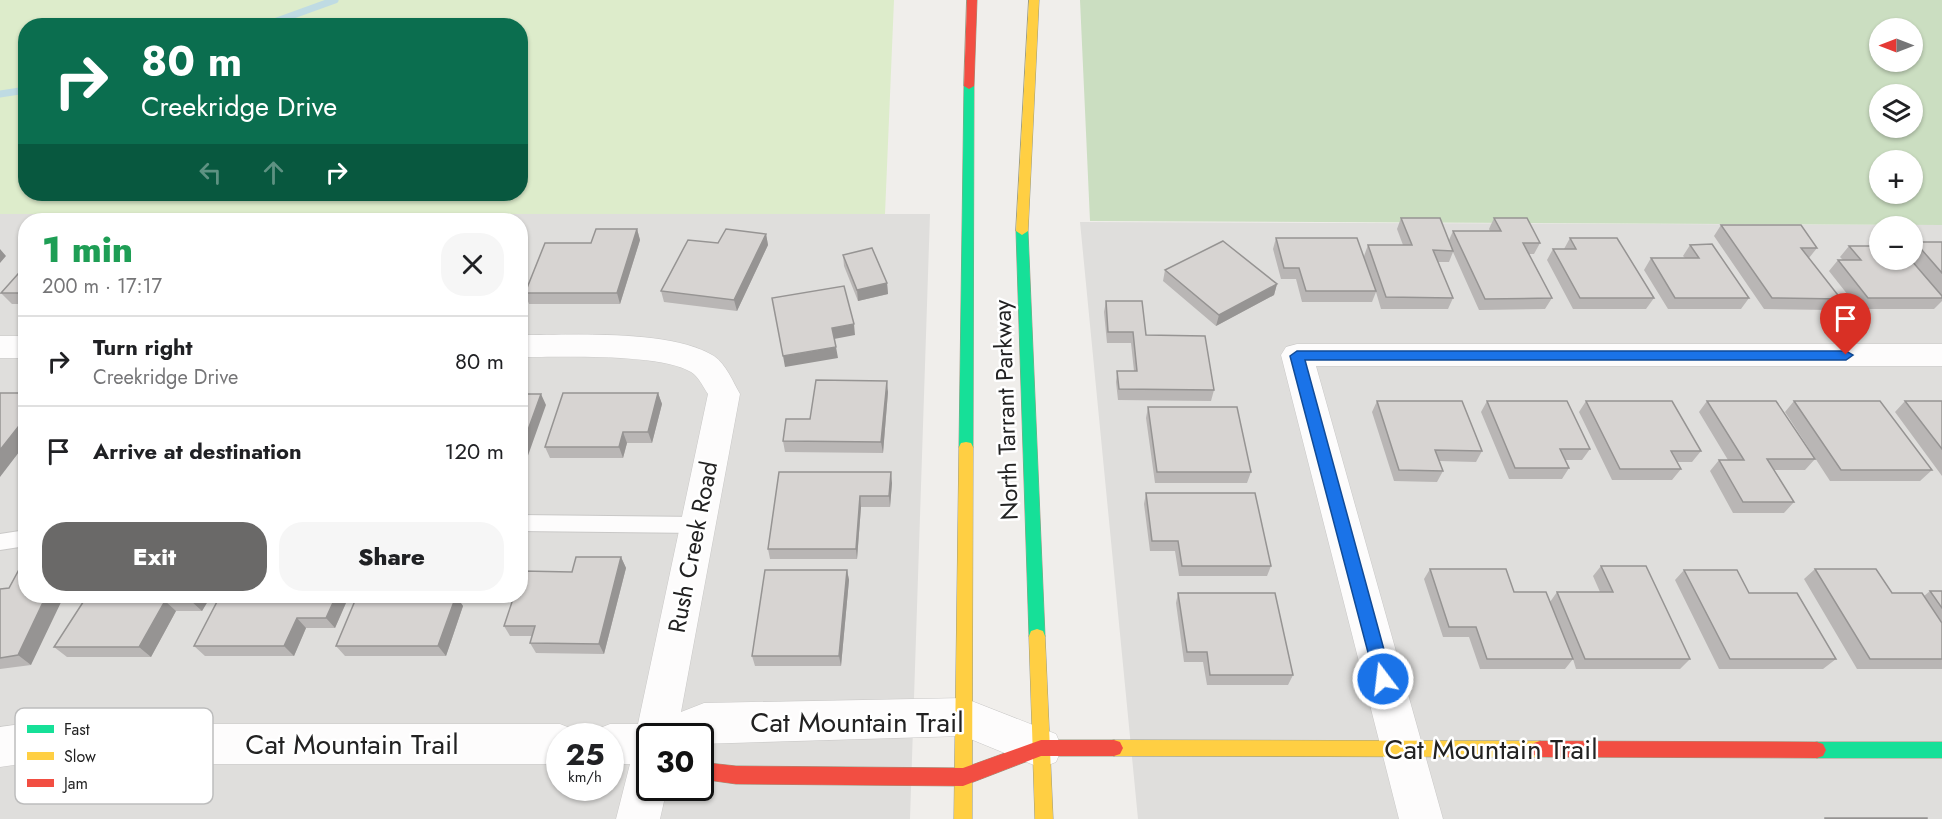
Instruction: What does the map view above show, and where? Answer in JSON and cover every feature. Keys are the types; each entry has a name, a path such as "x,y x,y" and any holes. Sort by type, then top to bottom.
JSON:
{"main road":[{"name":"North Tarrant Parkway","path":"963,819 968,108 972,0"},
{"name":"North Tarrant Parkway","path":"1034,0 1022,221 1044,819"},
{"name":"Cat Mountain Trail","path":"714,772 736,775 963,777 1041,748 1942,750"}],"street":[{"name":"Rush Creek Road","path":"528,346 646,349 685,357 703,365 724,394 659,723"},
{"path":"0,347 18,347"},
{"path":"1421,819 1297,356 1942,355"},
{"name":"Cat Mountain Trail","path":"704,723 964,717 1041,748"},
{"name":"Cat Mountain Trail","path":"213,744 546,744"},
{"name":"Cat Mountain Trail","path":"0,747 15,745"},
{"path":"638,819 642,801"}],"lane":[{"path":"528,523 698,525"},
{"path":"0,542 18,539"}],"shaded area":[{"path":"0,214 18,214 18,603 528,603 528,214 930,214 910,819 0,819"},
{"path":"1080,222 1869,225 1869,270 1923,270 1923,225 1942,225 1942,819 1138,819"}],"green space":[{"path":"0,0 894,0 885,214 0,214"},
{"path":"1080,0 1942,0 1942,225 1923,225 1923,216 1869,216 1869,225 1090,221"}],"building":[{"path":"1401,218 1440,218 1453,251 1433,250 1453,298 1386,297 1368,245 1412,245"},
{"path":"1494,218 1527,218 1540,243 1523,243 1552,298 1485,299 1453,231 1501,231"},
{"path":"1721,225 1801,225 1817,248 1801,248 1841,299 1772,298"},
{"path":"596,229 637,229 617,293 528,293 528,286 545,243 591,243"},
{"path":"726,229 766,234 734,300 661,291 688,240 718,243"},
{"path":"1276,238 1357,238 1376,291 1306,291 1299,268 1284,268"},
{"path":"1570,238 1617,238 1654,298 1580,298 1553,249 1576,249"},
{"path":"1223,241 1277,284 1219,315 1165,270"},
{"path":"1923,242 1942,242 1942,273 1923,251"},
{"path":"1712,244 1749,298 1675,298 1651,258 1699,258 1690,245"},
{"path":"1849,246 1869,246 1869,270 1920,270 1942,298 1868,298 1838,260 1861,260"},
{"path":"872,248 887,283 857,290 843,255"},
{"path":"18,274 18,293 1,293"},
{"path":"844,286 854,324 832,328 836,347 783,356 772,298"},
{"path":"1106,301 1142,301 1146,335 1205,336 1214,390 1119,389 1117,371 1137,371 1133,332 1108,332"},
{"path":"816,380 887,381 881,442 783,441 786,419 810,419"},
{"path":"0,393 18,393 18,427 0,450"},
{"path":"563,393 658,393 648,432 623,432 619,447 545,447"},
{"path":"528,394 541,394 528,430"},
{"path":"1377,401 1462,401 1482,451 1435,450 1443,471 1399,470"},
{"path":"1487,401 1567,401 1590,449 1560,449 1569,468 1515,468"},
{"path":"1586,401 1672,401 1701,451 1671,451 1681,469 1620,469"},
{"path":"1707,401 1776,401 1815,459 1767,459 1794,502 1743,502 1719,460 1744,460"},
{"path":"1794,401 1880,401 1932,470 1841,470"},
{"path":"1905,401 1942,401 1942,449"},
{"path":"1148,407 1237,407 1251,472 1157,472"},
{"path":"779,472 891,472 889,496 860,496 856,549 768,549"},
{"path":"1146,493 1255,493 1271,566 1182,566 1178,541 1152,541"},
{"path":"576,557 621,557 599,644 530,643 535,626 504,626 512,603 528,603 528,571 572,572"},
{"path":"1601,566 1646,566 1690,659 1585,659 1557,592 1613,592"},
{"path":"1430,569 1506,569 1514,592 1546,592 1573,659 1487,659 1476,627 1449,627"},
{"path":"1815,569 1876,569 1892,593 1922,593 1942,623 1942,659 1870,659"},
{"path":"765,570 847,570 839,656 752,656"},
{"path":"1684,570 1737,570 1749,593 1797,593 1836,659 1730,659"},
{"path":"18,571 18,603 43,603 18,655 0,658 0,589 9,588"},
{"path":"1930,591 1942,591 1942,608"},
{"path":"1178,593 1275,593 1293,675 1210,675 1207,652 1187,652"},
{"path":"82,603 164,603 139,647 54,647"},
{"path":"216,603 333,603 326,618 297,618 284,646 194,646"},
{"path":"354,603 453,603 438,646 336,646"},
{"path":"1927,818 1927,819 1825,819"}],"waterway":[{"path":"285,18 335,0"},
{"path":"0,94 18,91"}],"traffic: fast":[{"path":"966,447 969,86"},
{"path":"1022,231 1037,636"},
{"path":"1817,750 1942,750"}],"traffic: slow":[{"path":"1022,231 1034,0"},
{"path":"963,819 966,447"},
{"path":"1037,636 1044,819"},
{"path":"1114,748 1540,749"}],"traffic: jam":[{"path":"969,86 972,0"},
{"path":"714,772 736,775 963,777 1041,748 1114,748"},
{"path":"1540,749 1817,750"}],"route":[{"path":"1383,679 1297,356 1846,355"}]}
